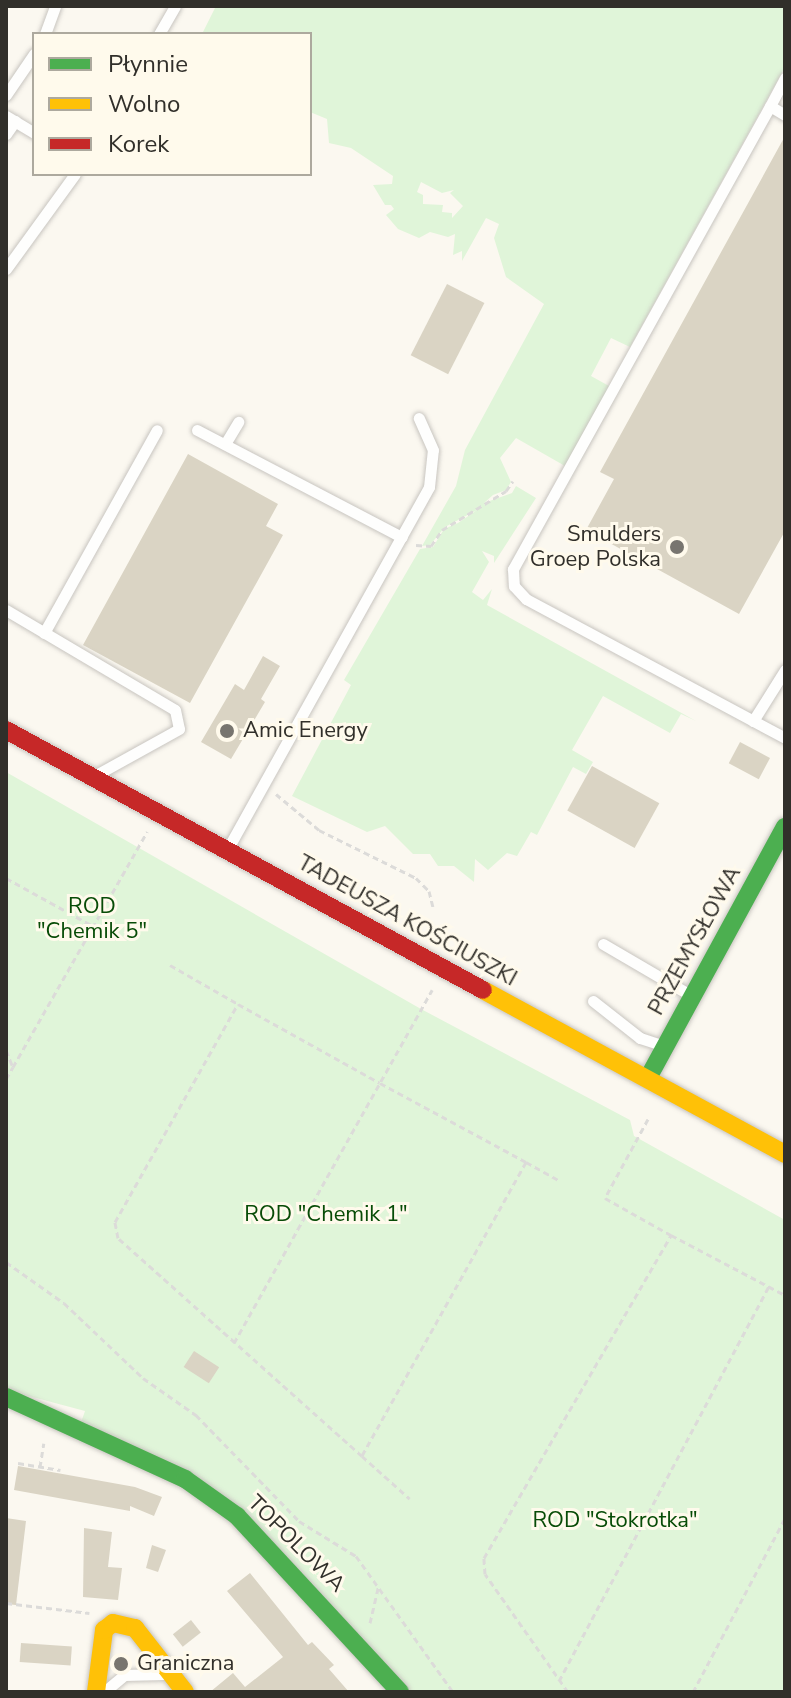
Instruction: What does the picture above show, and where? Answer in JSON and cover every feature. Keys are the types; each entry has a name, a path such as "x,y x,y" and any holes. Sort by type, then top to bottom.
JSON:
{"street":[{"name":"TADEUSZA KOŚCIUSZKI","path":"6,730 785,1154"},
{"name":"PRZEMYSŁOWA","path":"648,1078 785,827"},
{"name":"TOPOLOWA","path":"6,1397 185,1479 237,1516 400,1692"},
{"path":"96,1692 104,1630 113,1623 135,1628 185,1692"}],"lane":[{"path":"46,32 55,6"},
{"path":"160,32 175,6"},
{"path":"6,95 32,57"},
{"path":"785,78 513,569 514,586 526,599 785,738"},
{"path":"770,106 785,115"},
{"path":"6,134 10,118 32,132"},
{"path":"6,269 74,176"},
{"path":"227,850 429,487 433,450 419,418"},
{"path":"225,444 238,422"},
{"path":"44,633 157,430"},
{"path":"197,430 402,537"},
{"path":"6,610 175,710 179,729 93,777"},
{"path":"753,721 785,670"},
{"path":"603,944 692,996"},
{"path":"593,1001 640,1038 665,1046"},
{"path":"104,1692 124,1675 142,1671 172,1676"}],"path":[{"path":"402,537 431,546 442,530 506,491 513,481"},
{"path":"263,783 319,830 424,883 433,907"},
{"path":"6,1079 158,812"},
{"path":"6,878 93,926"},
{"path":"170,965 558,1180"},
{"path":"234,1343 444,968"},
{"path":"238,1004 115,1222 118,1238 410,1499"},
{"path":"6,1050 13,1067"},
{"path":"648,1119 605,1198 785,1295"},
{"path":"362,1456 526,1162"},
{"path":"568,1692 485,1574 484,1558 671,1235"},
{"path":"6,1262 64,1303 143,1378 196,1415 299,1521 356,1556 453,1692"},
{"path":"559,1681 769,1286"},
{"path":"40,1467 45,1437"},
{"path":"18,1463 60,1470"},
{"path":"693,1692 785,1518"},
{"path":"6,1603 93,1613"}],"green space":[{"path":"216,6 785,6 785,67 630,347 611,338 591,376 609,386 565,466 516,438 500,458 511,482 506,490 484,503 512,493 516,486 536,498 494,563 494,556 482,551 489,562 472,592 483,600 492,589 487,605 696,721 681,714 670,733 603,696 572,750 593,762 586,774 573,767 537,835 531,832 517,856 507,853 488,870 475,859 474,882 454,866 438,866 430,854 413,854 385,826 367,832 292,796 351,685 344,680 420,549 433,547 444,529 477,510 445,527 430,545 422,546 456,486 465,450 544,304 506,277 494,238 499,224 486,218 462,261 462,251 453,255 455,234 448,237 430,232 419,238 398,229 386,215 394,209 391,205 385,205 373,185 392,184 393,176 351,148 329,143 327,119 312,113 312,32 203,32","holes":["421,182 442,193 454,190 450,193 463,206 452,218 452,213 442,212 443,205 423,204 423,195 417,192"]},
{"path":"6,772 421,1009 630,1120 634,1136 785,1220 785,1692 400,1692 237,1516 77,1434 85,1411 6,1390"}],"building":[{"path":"785,136 785,531 739,614 586,530 614,479 600,472"},
{"path":"447,284 484,303 448,374 411,355"},
{"path":"188,454 278,504 266,526 283,535 190,703 83,645"},
{"path":"263,656 280,666 261,699 265,702 231,759 201,742 235,684 244,690"},
{"path":"740,742 770,758 759,779 729,763"},
{"path":"592,766 659,803 635,848 567,811"},
{"path":"194,1351 219,1367 209,1383 184,1367"},
{"path":"18,1466 135,1487 162,1497 154,1516 130,1506 130,1511 14,1490"},
{"path":"6,1518 26,1521 16,1605 6,1604"},
{"path":"84,1528 112,1532 108,1567 122,1568 118,1600 83,1597"},
{"path":"152,1545 166,1550 158,1572 146,1568"},
{"path":"250,1573 308,1645 312,1642 334,1665 329,1669 349,1692 210,1692 233,1673 245,1687 283,1657 227,1591"},
{"path":"191,1620 201,1633 183,1647 173,1634"},
{"path":"21,1643 72,1647 71,1666 20,1662"}],"traffic: fast":[{"path":"648,1078 785,827"},
{"path":"6,1397 185,1479 237,1516 400,1692"}],"traffic: slow":[{"path":"483,990 785,1154"},
{"path":"96,1692 104,1630 113,1623 135,1628 185,1692"}],"traffic: jam":[{"path":"6,730 483,990"}],"place":[{"name":"Smulders Groep Polska","path":"677,547"},
{"name":"Amic Energy","path":"227,731"},
{"name":"Graniczna","path":"121,1664"}],"park label":[{"name":"ROD \"Chemik 5\"","path":"92,918"},
{"name":"ROD \"Chemik 1\"","path":"326,1215"},
{"name":"ROD \"Stokrotka\"","path":"615,1521"}]}
